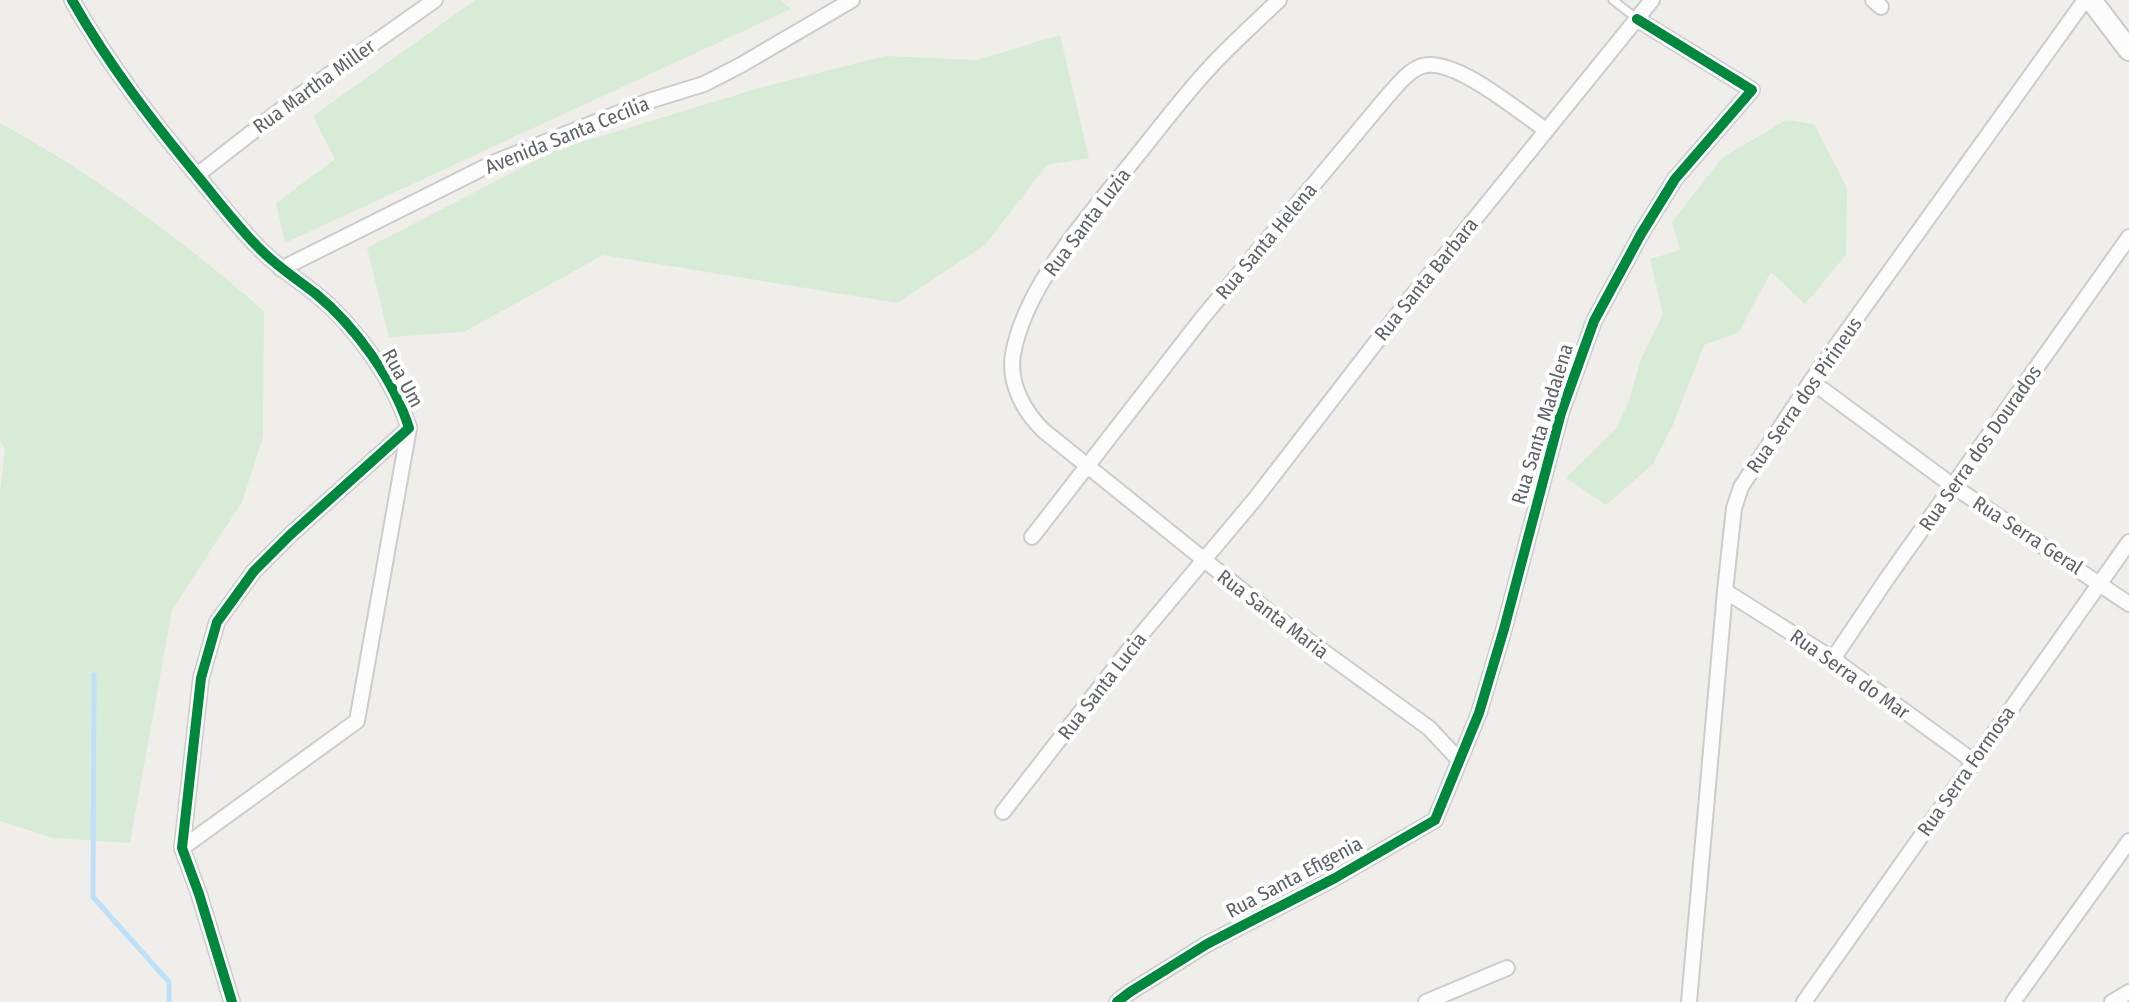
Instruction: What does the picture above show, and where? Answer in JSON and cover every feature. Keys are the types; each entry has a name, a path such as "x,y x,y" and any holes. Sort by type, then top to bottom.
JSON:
{"main road":[{"path":"2091,0 2129,50"}],"street":[{"name":"Rua Um","path":"72,0 125,84 258,248 318,296 356,334 382,373 409,428 263,562 217,622 201,678 182,848"},
{"name":"Rua Martha Miller","path":"197,175 296,98 435,0"},
{"name":"Avenida Santa Cecília","path":"281,269 495,162 649,101 704,84 852,0"},
{"name":"Rua Santa Luzia","path":"1086,466 1032,419 1019,399 1012,357 1022,322 1036,293 1084,221 1212,64 1279,0"},
{"name":"Rua Santa Barbara","path":"1204,561 1652,0"},
{"name":"Rua Serra dos Pirineus","path":"1689,1002 1725,591 1734,508 1741,487 1811,381 2085,0"},
{"name":"Rua Santa Madalena","path":"1459,760 1479,713 1561,413 1594,321 1675,179 1752,90 1637,19"},
{"name":"Rua Santa Helena","path":"1032,537 1203,317 1385,99 1412,71 1431,65 1455,70 1546,130"},
{"name":"Rua Serra dos Dourados","path":"1833,659 2129,237"},
{"name":"Rua Serra Geral","path":"1811,381 1953,486 2129,604"},
{"path":"232,1002 182,848 357,721 409,428"},
{"name":"Rua Santa Maria","path":"1086,466 1280,621 1429,728 1459,760"},
{"name":"Rua Serra Formosa","path":"1804,1002 2129,542"},
{"name":"Rua Santa Lucia","path":"1003,812 1135,642 1204,561"},
{"name":"Rua Serra do Mar","path":"1725,591 1833,659 1973,761"},
{"name":"Rua Santa Efigenia","path":"1117,1002 1207,944 1335,878 1435,820 1459,760"},
{"path":"2013,1002 2129,841"},
{"path":"1426,1002 1507,968"},
{"path":"2112,1002 2129,992"}],"lane":[{"path":"1613,0 1637,19"}],"green space":[{"path":"475,0 780,0 791,9 285,243 276,203 335,159 313,116"},
{"path":"1060,35 1089,158 1047,165 985,245 897,303 603,255 464,332 389,337 367,248 556,150 759,88 885,56 977,60"},
{"path":"1786,120 1814,124 1847,188 1846,255 1805,304 1771,272 1739,332 1704,345 1672,427 1653,464 1606,505 1566,478 1615,430 1629,401 1641,359 1663,314 1650,259 1680,250 1672,222 1722,158"},
{"path":"0,123 70,164 137,210 264,311 263,437 242,502 172,610 130,843 53,838 0,821 0,493 5,448 0,441"}],"waterway":[{"path":"94,675 93,897 169,982 169,1002"}],"cycle path":[{"path":"72,0 132,92 236,223 272,261 331,307 359,338 394,391 409,428 254,571 217,622 201,678 182,848 232,1002"},
{"path":"1117,1002 1207,944 1335,878 1435,820 1479,713 1561,413 1594,321 1675,179 1752,90 1637,19"}]}
